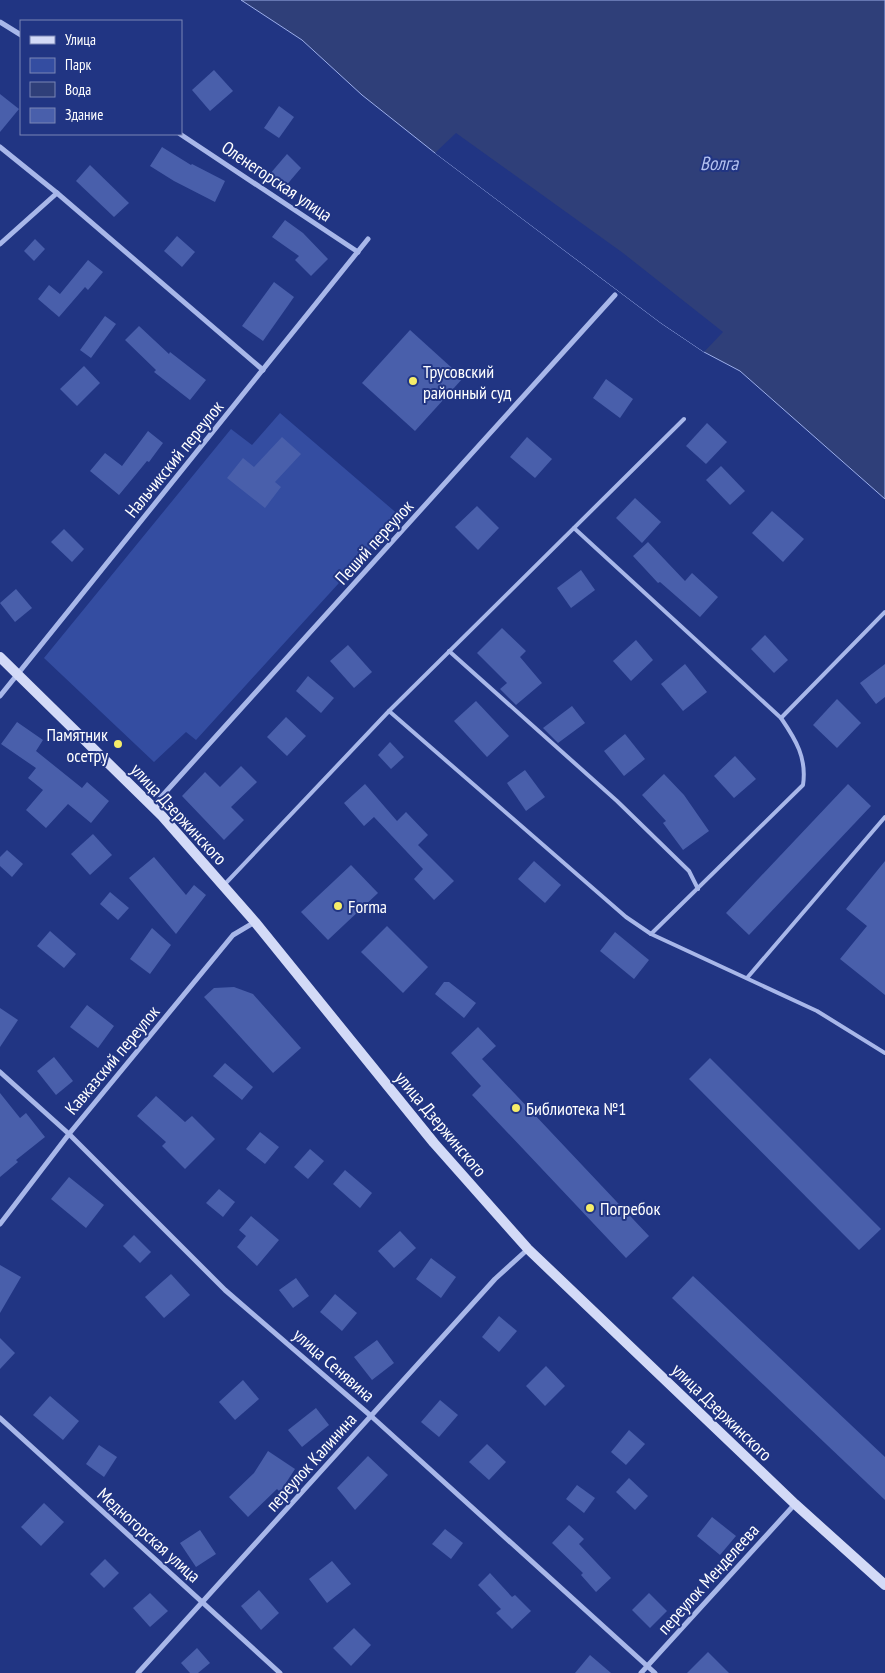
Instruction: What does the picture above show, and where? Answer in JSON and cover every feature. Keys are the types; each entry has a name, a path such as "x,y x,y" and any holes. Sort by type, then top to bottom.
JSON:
{"main road":[{"name":"улица Дзержинского","path":"0,658 152,807 223,886 255,922 434,1143 528,1249 796,1504 885,1585"}],"street":[{"path":"0,22 20,34"},
{"name":"Оленегорская улица","path":"182,135 358,252"},
{"path":"0,147 57,193 263,370"},
{"path":"0,244 57,193"},
{"name":"Нальчикский переулок","path":"0,696 368,239"},
{"name":"Пеший переулок","path":"152,807 615,295"},
{"name":"Кавказский переулок","path":"0,1224 69,1134 233,935 255,922"},
{"name":"улица Сенявина","path":"0,1072 69,1134 226,1290 371,1416 655,1673"},
{"name":"переулок Калинина","path":"138,1673 495,1279 528,1249"},
{"name":"Медногорская улица","path":"0,1418 280,1673"},
{"name":"переулок Менделеева","path":"641,1673 796,1504"}],"lane":[{"path":"223,886 389,711 684,419"},
{"path":"574,528 781,718 792,735 803,759 805,771 803,785 652,934"},
{"path":"781,718 885,612"},
{"path":"449,651 617,801 689,871 698,889"},
{"path":"389,711 626,917 652,934 817,1011 885,1053"},
{"path":"747,978 885,816"}],"green space":[{"path":"280,413 400,516 196,740 186,732 154,762 44,658 231,429 252,445"}],"water":[{"name":"Волга","path":"241,0 885,0 885,499 740,371 704,352 661,323 435,153 362,95 302,40"}],"pier":[{"path":"456,133 623,253 723,332 704,352 661,323 435,153"}],"building":[{"path":"214,70 233,91 210,111 192,90"},
{"path":"0,94 19,109 0,132"},
{"path":"279,106 294,117 279,138 264,128"},
{"path":"162,147 191,165 225,181 215,202 150,166"},
{"path":"287,154 301,168 284,188 269,175"},
{"path":"90,165 129,203 114,217 76,181"},
{"path":"285,220 303,233 328,259 311,276 295,260 299,256 272,237"},
{"path":"177,236 195,252 182,267 164,251"},
{"path":"35,239 45,249 34,261 24,251"},
{"path":"88,260 103,272 88,290 85,287 59,317 38,299 49,285 60,294"},
{"path":"274,282 294,297 263,341 242,326"},
{"path":"105,316 116,324 91,358 80,350"},
{"path":"139,326 169,354 170,352 206,380 190,400 154,372 156,370 125,340"},
{"name":"Трусовский районный суд","path":"410,330 463,378 415,431 362,383"},
{"path":"84,366 100,383 77,406 60,389"},
{"path":"606,379 633,399 620,418 593,398"},
{"path":"707,423 727,442 706,464 686,446"},
{"path":"148,431 163,443 149,462 147,461 119,495 90,471 105,453 122,466"},
{"path":"282,437 301,454 275,482 281,487 265,508 227,478 243,458 254,467"},
{"path":"527,437 552,459 535,478 510,457"},
{"path":"721,466 745,491 730,505 706,480"},
{"path":"635,498 661,522 642,543 616,518"},
{"path":"477,506 499,528 478,550 455,527"},
{"path":"772,511 804,539 783,562 752,533"},
{"path":"64,529 84,549 72,562 51,542"},
{"path":"648,542 685,581 692,573 718,597 700,617 660,582 658,583 633,556"},
{"path":"581,570 595,590 571,608 557,588"},
{"path":"16,589 32,608 15,622 0,603"},
{"path":"502,628 526,651 520,657 542,683 516,705 500,689 507,683 477,653"},
{"path":"765,635 788,660 774,673 751,649"},
{"path":"636,640 653,660 631,681 613,661"},
{"path":"348,645 372,672 354,688 330,661"},
{"path":"685,664 707,692 683,711 661,684"},
{"path":"885,664 885,697 876,704 860,683"},
{"path":"308,676 334,698 321,713 296,691"},
{"path":"837,699 861,723 837,748 813,725"},
{"path":"476,701 509,736 487,757 454,721"},
{"path":"572,706 585,723 558,743 543,728"},
{"path":"286,717 306,736 287,756 267,737"},
{"path":"17,722 43,740 36,751 82,788 87,782 109,801 91,823 68,804 46,828 26,810 43,790 28,778 36,768 1,744"},
{"path":"625,734 645,759 624,776 604,751"},
{"path":"390,742 404,757 391,769 378,755"},
{"path":"735,756 756,779 734,798 714,776"},
{"path":"241,766 257,782 231,807 244,820 224,840 182,796 205,772 220,787"},
{"path":"525,770 545,797 526,811 507,783"},
{"path":"664,774 684,795 709,831 683,850 663,823 666,821 642,795"},
{"path":"365,784 397,821 406,812 428,835 418,845 454,881 434,900 414,879 423,869 374,817 364,826 344,803"},
{"path":"848,784 871,806 749,935 726,913"},
{"path":"93,834 112,855 90,875 71,854"},
{"path":"7,850 23,864 12,877 0,866 0,857"},
{"path":"154,857 186,895 194,885 206,895 176,934 129,878"},
{"path":"534,861 561,885 545,903 518,879"},
{"path":"885,861 885,995 840,959 867,926 846,909"},
{"path":"351,865 378,893 328,940 301,912"},
{"path":"110,892 129,908 118,920 100,904"},
{"path":"387,926 428,967 403,993 361,952"},
{"path":"152,928 171,945 150,974 130,959"},
{"path":"50,931 76,954 64,968 37,946"},
{"path":"615,932 649,960 634,979 600,951"},
{"path":"444,982 449,982 476,1003 464,1018 435,994"},
{"path":"234,987 253,994 301,1048 273,1073 204,997 214,988"},
{"path":"87,1005 114,1026 98,1048 70,1027"},
{"path":"0,1008 18,1020 0,1047"},
{"path":"478,1027 496,1046 482,1059 649,1236 626,1258 472,1095 481,1086 451,1053"},
{"path":"54,1057 73,1081 56,1095 37,1071"},
{"path":"710,1058 881,1229 859,1250 689,1079"},
{"path":"225,1063 253,1087 242,1100 213,1076"},
{"path":"0,1093 20,1118 26,1113 45,1137 16,1160 18,1162 0,1177"},
{"path":"156,1096 185,1122 192,1116 215,1139 185,1169 162,1146 166,1142 137,1116"},
{"path":"260,1132 279,1147 265,1164 246,1149"},
{"path":"310,1149 324,1161 308,1179 294,1167"},
{"path":"345,1170 372,1193 360,1208 333,1184"},
{"path":"69,1177 104,1205 86,1228 51,1199"},
{"path":"219,1189 235,1202 223,1217 206,1203"},
{"path":"251,1216 279,1240 257,1266 237,1247 246,1236 239,1230"},
{"path":"400,1231 416,1248 394,1268 378,1251"},
{"path":"134,1235 151,1252 140,1263 123,1246"},
{"path":"431,1258 456,1277 441,1298 416,1279"},
{"path":"0,1265 21,1277 0,1313"},
{"path":"171,1274 190,1295 164,1318 145,1297"},
{"path":"693,1276 885,1457 885,1500 672,1298"},
{"path":"296,1278 309,1296 293,1308 279,1290"},
{"path":"335,1294 357,1313 342,1331 320,1312"},
{"path":"499,1316 517,1331 499,1352 482,1337"},
{"path":"0,1338 15,1353 0,1369"},
{"path":"377,1340 394,1363 372,1380 354,1357"},
{"path":"546,1366 565,1386 545,1406 526,1386"},
{"path":"243,1380 259,1399 235,1420 219,1402"},
{"path":"50,1396 79,1421 63,1440 33,1415"},
{"path":"440,1400 458,1415 439,1437 421,1422"},
{"path":"316,1408 329,1425 302,1447 288,1430"},
{"path":"629,1430 645,1444 626,1465 611,1452"},
{"path":"487,1444 506,1462 489,1480 469,1462"},
{"path":"99,1445 117,1457 104,1477 86,1464"},
{"path":"268,1451 295,1469 280,1492 277,1489 248,1517 229,1497 254,1473"},
{"path":"368,1456 388,1475 355,1510 337,1488"},
{"path":"629,1478 648,1496 635,1510 616,1492"},
{"path":"577,1485 595,1498 584,1513 566,1499"},
{"path":"44,1503 64,1522 41,1546 21,1527"},
{"path":"712,1517 736,1536 720,1555 697,1536"},
{"path":"569,1525 584,1539 579,1544 611,1578 596,1592 581,1575 583,1573 552,1543"},
{"path":"445,1529 463,1543 451,1559 432,1544"},
{"path":"200,1530 216,1554 196,1567 180,1543"},
{"path":"105,1559 119,1573 104,1588 90,1574"},
{"path":"332,1561 351,1584 327,1603 309,1579"},
{"path":"490,1573 512,1597 515,1595 531,1611 512,1629 496,1613 501,1609 478,1585"},
{"path":"259,1590 279,1613 261,1630 241,1606"},
{"path":"150,1593 168,1611 150,1627 133,1608"},
{"path":"649,1593 667,1611 650,1628 632,1610"},
{"path":"354,1628 371,1645 351,1666 333,1648"},
{"path":"197,1648 210,1663 198,1673 190,1673 181,1663"},
{"path":"708,1652 729,1673 687,1673"},
{"path":"590,1655 611,1673 575,1673"}],"place":[{"name":"Трусовский районный суд","path":"413,381"},
{"name":"Памятник осетру","path":"118,744"},
{"name":"Forma","path":"338,906"},
{"name":"Библиотека №1","path":"516,1108"},
{"name":"Погребок","path":"590,1208"}]}
